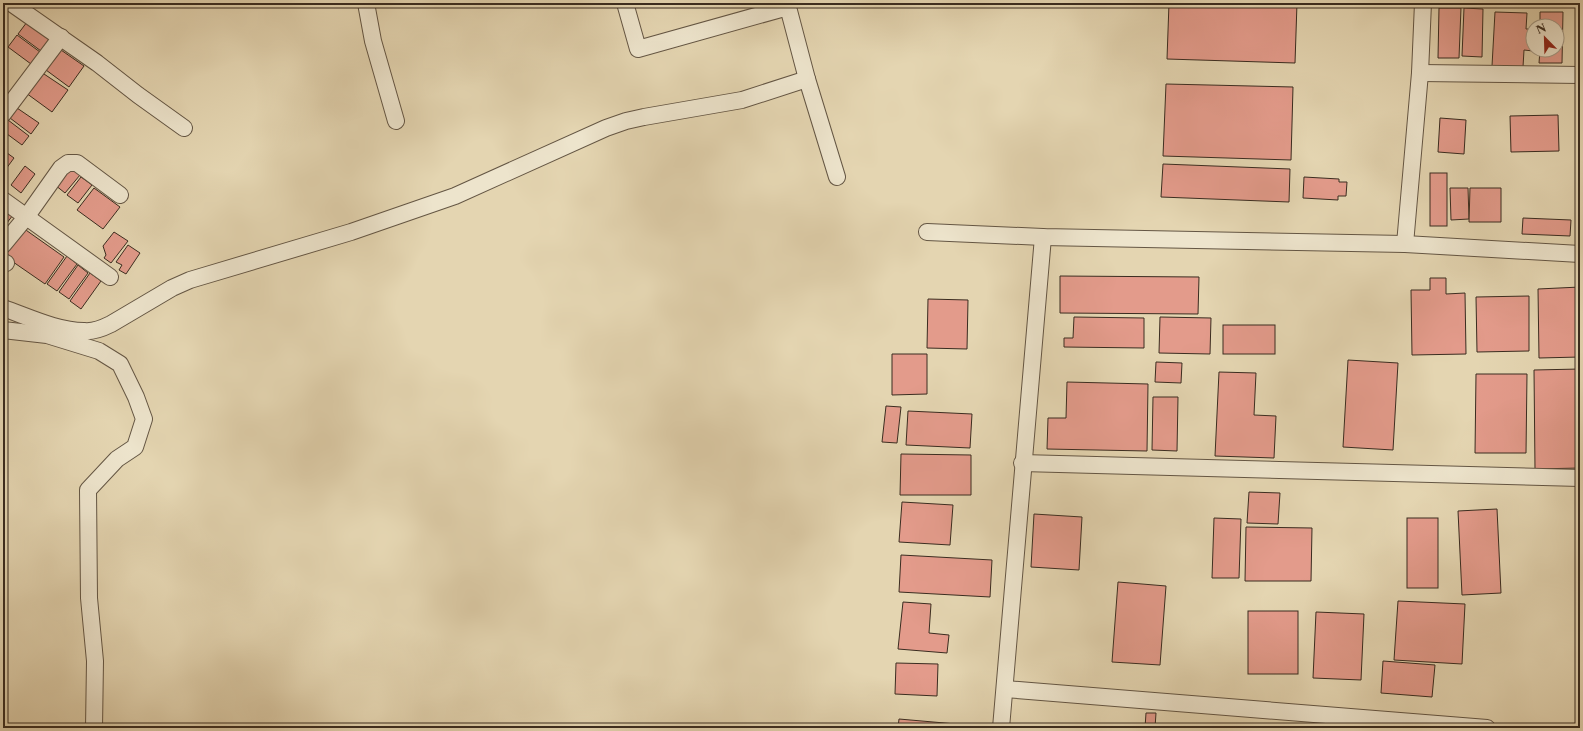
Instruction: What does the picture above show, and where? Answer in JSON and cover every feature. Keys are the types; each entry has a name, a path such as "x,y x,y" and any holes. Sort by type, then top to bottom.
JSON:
{"street":[{"path":"11,3 61,37 184,128"},
{"path":"366,3 373,41 396,121"},
{"path":"625,3 638,50 788,7 807,79 837,177"},
{"path":"1405,244 1420,73 1423,3"},
{"path":"3,114 61,37"},
{"path":"1420,73 1580,75"},
{"path":"3,308 63,328 85,331 102,328 172,288 190,280 351,232 455,196 606,128 644,117 742,100 807,79"},
{"path":"3,245 27,216 61,168 68,162 77,163 120,195"},
{"path":"3,200 110,277"},
{"path":"927,232 1043,237 1405,244 1580,254"},
{"path":"1001,728 1022,463 1043,237"},
{"path":"3,330 47,335 99,351 120,364 136,397 144,419 134,447 117,459 88,490 89,598 95,661 94,728"},
{"path":"1022,463 1580,478"},
{"path":"1004,688 1487,728"}],"building":[{"path":"1169,3 1297,3 1295,63 1167,59"},
{"path":"1439,8 1461,8 1459,58 1438,58"},
{"path":"1464,8 1483,9 1482,57 1462,56"},
{"path":"1495,12 1527,13 1527,18 1525,18 1525,50 1523,67 1492,66"},
{"path":"1540,12 1563,12 1563,18 1540,18"},
{"path":"27,22 50,39 41,51 18,34"},
{"path":"17,35 40,52 31,64 8,47"},
{"path":"61,50 84,66 69,87 46,70"},
{"path":"1539,58 1562,58 1562,63 1539,63"},
{"path":"41,72 68,90 52,112 26,93"},
{"path":"1166,84 1293,87 1291,160 1163,156"},
{"path":"17,108 39,123 31,134 10,118"},
{"path":"1558,115 1559,151 1511,152 1510,116"},
{"path":"1440,118 1466,120 1464,154 1438,152"},
{"path":"8,120 29,136 22,145 3,131 3,127"},
{"path":"3,150 14,158 3,173"},
{"path":"1163,164 1290,169 1289,202 1161,197"},
{"path":"25,166 35,174 21,193 11,185"},
{"path":"70,167 80,175 65,193 55,185"},
{"path":"1430,173 1447,173 1447,226 1430,226"},
{"path":"81,177 92,185 78,203 67,195"},
{"path":"1304,177 1339,179 1339,182 1347,182 1346,196 1338,196 1338,200 1303,198"},
{"path":"94,188 120,207 103,229 77,210"},
{"path":"1450,188 1468,188 1469,219 1451,220"},
{"path":"1470,188 1501,188 1501,222 1469,222"},
{"path":"3,207 13,215 3,228"},
{"path":"1523,218 1571,220 1570,236 1522,234"},
{"path":"23,228 64,257 45,284 3,255"},
{"path":"114,232 128,241 111,263 104,258 106,255 103,246"},
{"path":"128,245 140,253 126,274 119,270 122,265 116,262"},
{"path":"67,256 77,264 57,291 47,284"},
{"path":"78,265 88,273 69,299 59,292"},
{"path":"90,273 101,281 81,309 70,301"},
{"path":"1060,276 1199,277 1198,314 1060,313"},
{"path":"1430,278 1446,278 1446,294 1465,293 1466,354 1412,355 1411,290 1430,290"},
{"path":"1580,287 1580,357 1539,358 1538,289"},
{"path":"1529,296 1529,351 1477,352 1476,297"},
{"path":"928,299 968,300 967,349 927,348"},
{"path":"1074,317 1144,318 1144,348 1064,347 1064,338 1073,338"},
{"path":"1160,317 1211,318 1210,354 1159,353"},
{"path":"1223,325 1275,325 1275,354 1223,354"},
{"path":"892,354 927,354 927,394 892,395"},
{"path":"1348,360 1398,363 1393,450 1343,447"},
{"path":"1156,362 1182,363 1181,383 1155,382"},
{"path":"1580,369 1580,468 1535,469 1534,370"},
{"path":"1219,372 1256,373 1254,415 1276,416 1274,458 1215,456"},
{"path":"1476,374 1527,374 1526,453 1475,453"},
{"path":"1067,382 1148,384 1147,451 1047,449 1048,418 1066,418"},
{"path":"1153,397 1178,397 1177,451 1152,450"},
{"path":"886,406 901,407 897,443 882,442"},
{"path":"908,411 972,414 970,448 906,445"},
{"path":"901,454 971,455 971,495 900,495"},
{"path":"1249,492 1280,493 1278,524 1247,523"},
{"path":"902,502 953,505 950,545 899,542"},
{"path":"1497,509 1501,593 1462,595 1458,511"},
{"path":"1034,514 1082,517 1079,570 1031,567"},
{"path":"1214,518 1241,519 1239,578 1212,578"},
{"path":"1407,518 1438,518 1438,588 1407,588"},
{"path":"1246,527 1312,528 1311,581 1245,581"},
{"path":"901,555 992,560 990,597 899,592"},
{"path":"1118,582 1166,586 1160,665 1112,662"},
{"path":"1398,601 1465,604 1462,664 1394,660"},
{"path":"903,602 931,604 929,633 949,635 947,653 898,649"},
{"path":"1248,611 1298,611 1298,674 1248,674"},
{"path":"1316,612 1364,614 1361,680 1313,678"},
{"path":"1383,661 1435,665 1432,697 1381,693"},
{"path":"896,663 938,664 937,696 895,694"},
{"path":"1146,713 1156,713 1155,728 1145,728"},
{"path":"899,719 956,724 956,728 898,728"}]}
